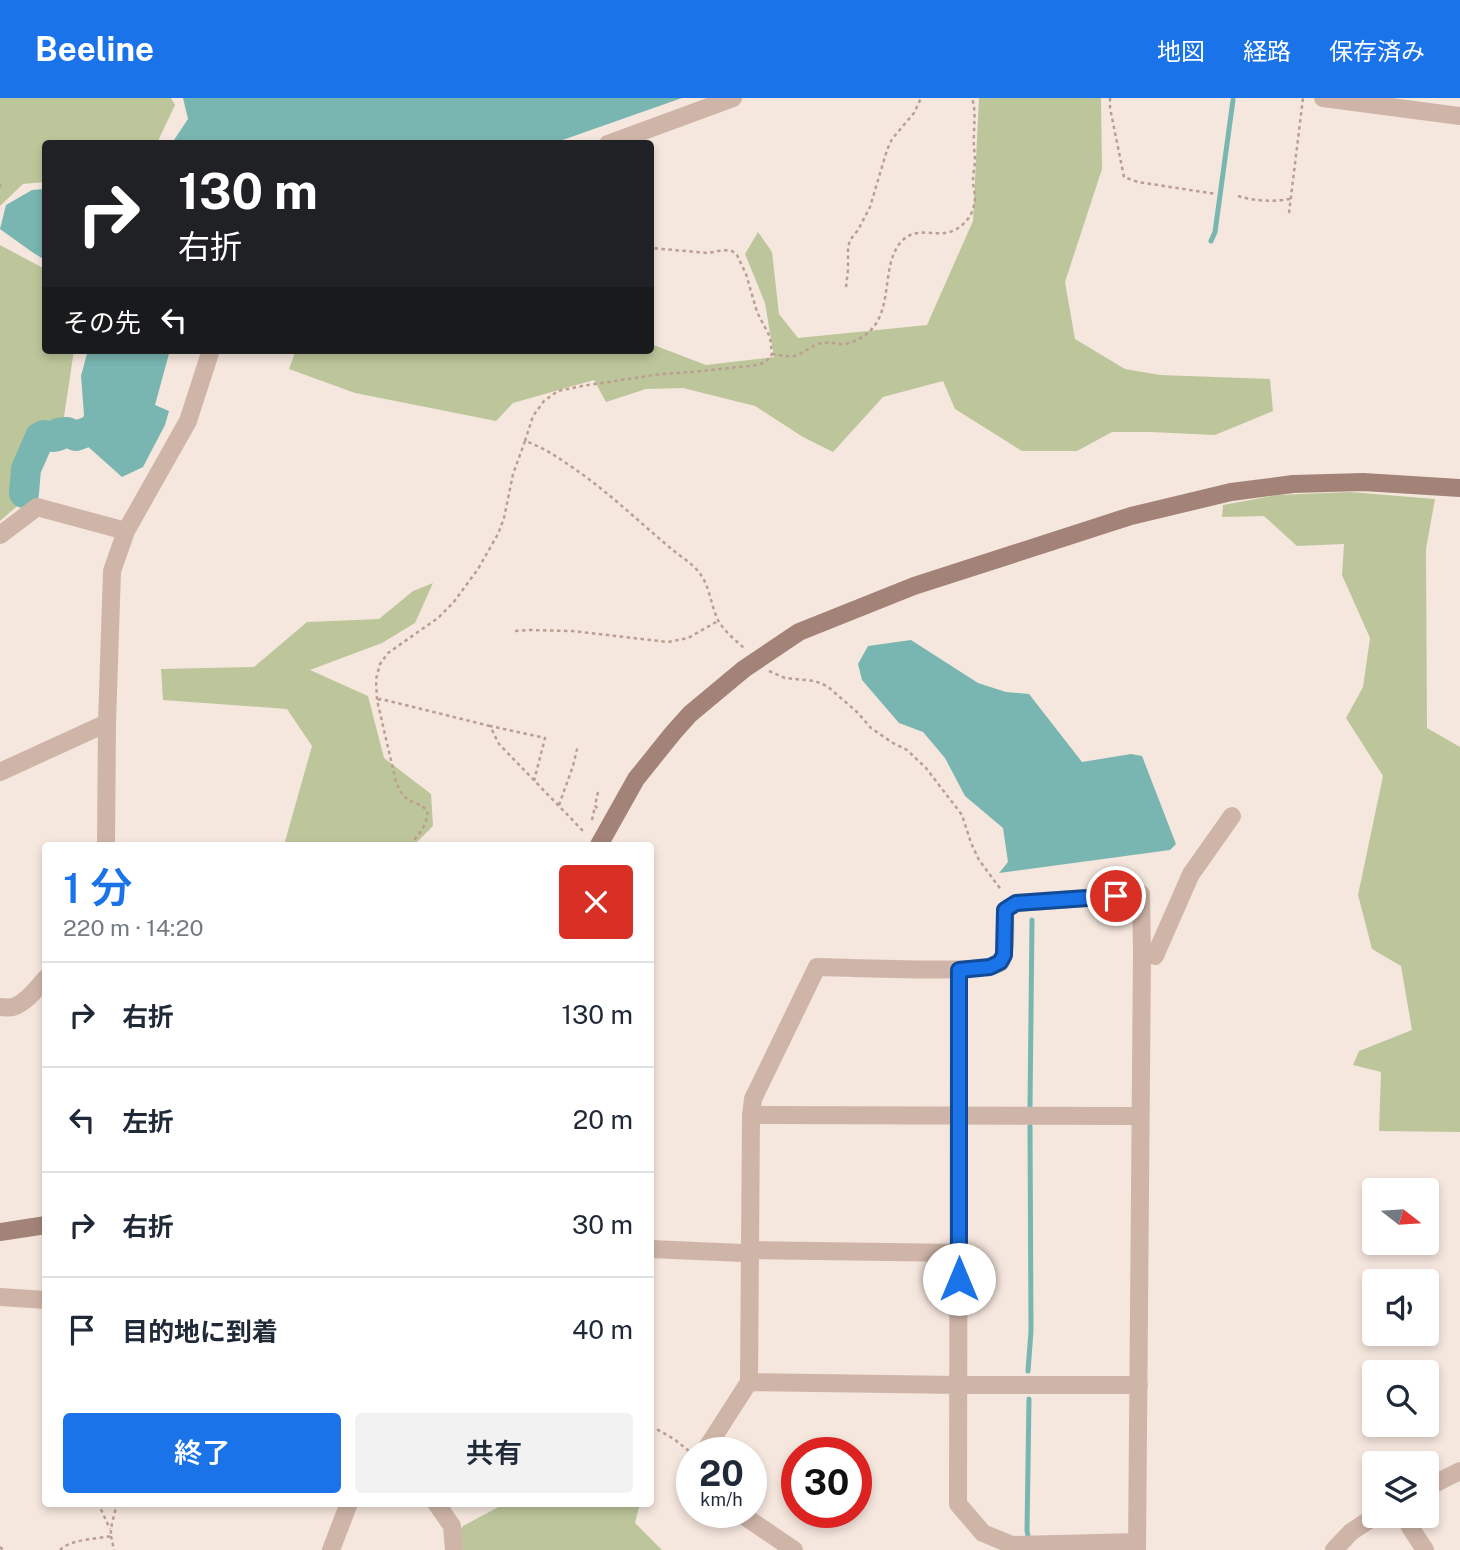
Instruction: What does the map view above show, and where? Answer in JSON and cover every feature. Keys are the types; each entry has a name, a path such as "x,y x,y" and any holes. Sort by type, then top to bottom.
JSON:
{"street":[{"path":"619,140 733,98"},
{"path":"1323,98 1460,116"},
{"path":"106,842 113,571 126,531 188,421 210,354"},
{"path":"601,842 636,779 690,714 756,661 799,632 914,586 1131,516 1231,492 1293,484 1363,482 1460,488"},
{"path":"0,535 37,507 126,531"},
{"path":"0,772 107,723"},
{"path":"1142,952 1155,956 1191,874 1232,816"},
{"path":"714,1437 749,1382 753,1099 817,967 959,970 990,967 1000,962 1004,955 1005,910 1016,903 1141,894 1137,1546 1012,1545 983,1533 958,1504 959,970"},
{"path":"0,1007 14,1006 42,982"},
{"path":"751,1115 1139,1116"},
{"path":"0,1232 42,1226"},
{"path":"654,1249 742,1253 750,1250 958,1253"},
{"path":"0,1297 42,1300"},
{"path":"749,1382 1139,1385"},
{"path":"1439,1482 1460,1471"},
{"path":"331,1550 347,1507"},
{"path":"439,1507 452,1525 454,1550"},
{"path":"1334,1550 1362,1525"},
{"path":"762,1528 794,1550"},
{"path":"1411,1528 1425,1550"}],"path":[{"path":"846,287 850,240 870,207 892,139 914,113 921,98"},
{"path":"772,355 795,356 819,343 850,343 868,333 880,315 887,291 891,260 904,239 919,233 949,232 969,218 975,204 973,186 976,121 972,98"},
{"path":"1110,98 1124,177 1138,182 1216,194"},
{"path":"1289,213 1303,98"},
{"path":"0,184 0,189"},
{"path":"1238,196 1277,201 1291,199"},
{"path":"412,842 428,818 427,810 406,800 396,782 376,700 376,679 380,664 388,653 439,618 453,603 493,545 533,416 544,401 558,391 582,386 661,374 758,365 772,355 770,337 757,312 746,274 737,255 724,250 708,253 654,248"},
{"path":"525,441 544,448 617,500 695,568 705,582 718,621 766,670 827,686 871,728 907,750 926,768 962,815 979,860 1012,905"},
{"path":"515,631 572,631 668,642 688,638 718,621"},
{"path":"376,700 382,699 545,738 534,781"},
{"path":"490,726 499,744 583,835 589,828"},
{"path":"558,806 578,745"},
{"path":"591,822 595,806"},
{"path":"654,1428 676,1441"},
{"path":"100,1507 110,1529 114,1550"},
{"path":"110,1529 116,1507"},
{"path":"61,1550 76,1541 111,1535"}],"green space":[{"path":"0,98 171,98 175,105 158,140 42,140 42,182 23,184 0,206"},
{"path":"979,98 1101,98 1102,169 1065,282 1075,339 1125,369 1160,375 1270,379 1273,411 1215,435 1112,432 1077,451 1022,451 955,409 943,381 883,397 833,452 803,437 755,406 683,388 646,389 606,402 594,380 513,403 496,421 355,393 289,369 295,354 654,354 654,345 706,365 774,357 765,303 745,254 758,232 772,252 779,314 798,338 927,325 973,221"},
{"path":"0,245 42,267 42,354 73,354 59,450 30,442 15,490 22,502 0,521"},
{"path":"1350,492 1435,499 1426,549 1427,728 1460,747 1460,1132 1379,1131 1381,1072 1353,1065 1359,1051 1412,1030 1401,966 1372,949 1358,895 1383,776 1346,718 1363,687 1370,638 1342,575 1344,544 1297,546 1264,516 1222,517 1223,505 1277,495"},
{"path":"433,583 415,623 382,643 310,670 368,696 384,758 431,794 433,826 417,842 285,842 312,746 287,709 163,700 161,669 254,667 307,622 379,619 413,591"},
{"path":"499,1507 639,1507 635,1523 662,1550 449,1550 463,1526"}],"water":[{"path":"183,98 682,98 563,140 174,140 188,119"},
{"path":"42,189 42,258 0,229 6,205 32,190"},
{"path":"87,354 169,354 155,405 169,411 165,425 143,467 122,477 76,436 84,415 81,376"},
{"path":"911,640 978,683 1006,692 1029,694 1082,762 1131,754 1142,756 1176,844 1170,850 999,873 1008,862 1003,828 965,796 945,758 923,732 899,723 862,680 858,664 868,646"}],"waterway":[{"path":"1211,241 1215,232 1233,100"},
{"path":"24,493 26,469 40,437 54,437 67,432 76,436 121,419 137,354"},
{"path":"1030,1108 1032,920"},
{"path":"1028,1371 1031,1331 1030,1126"},
{"path":"1029,1399 1029,1540"}],"route":[{"path":"959,1279 959,970 990,967 1000,962 1004,955 1005,910 1016,903 1116,896"}]}
